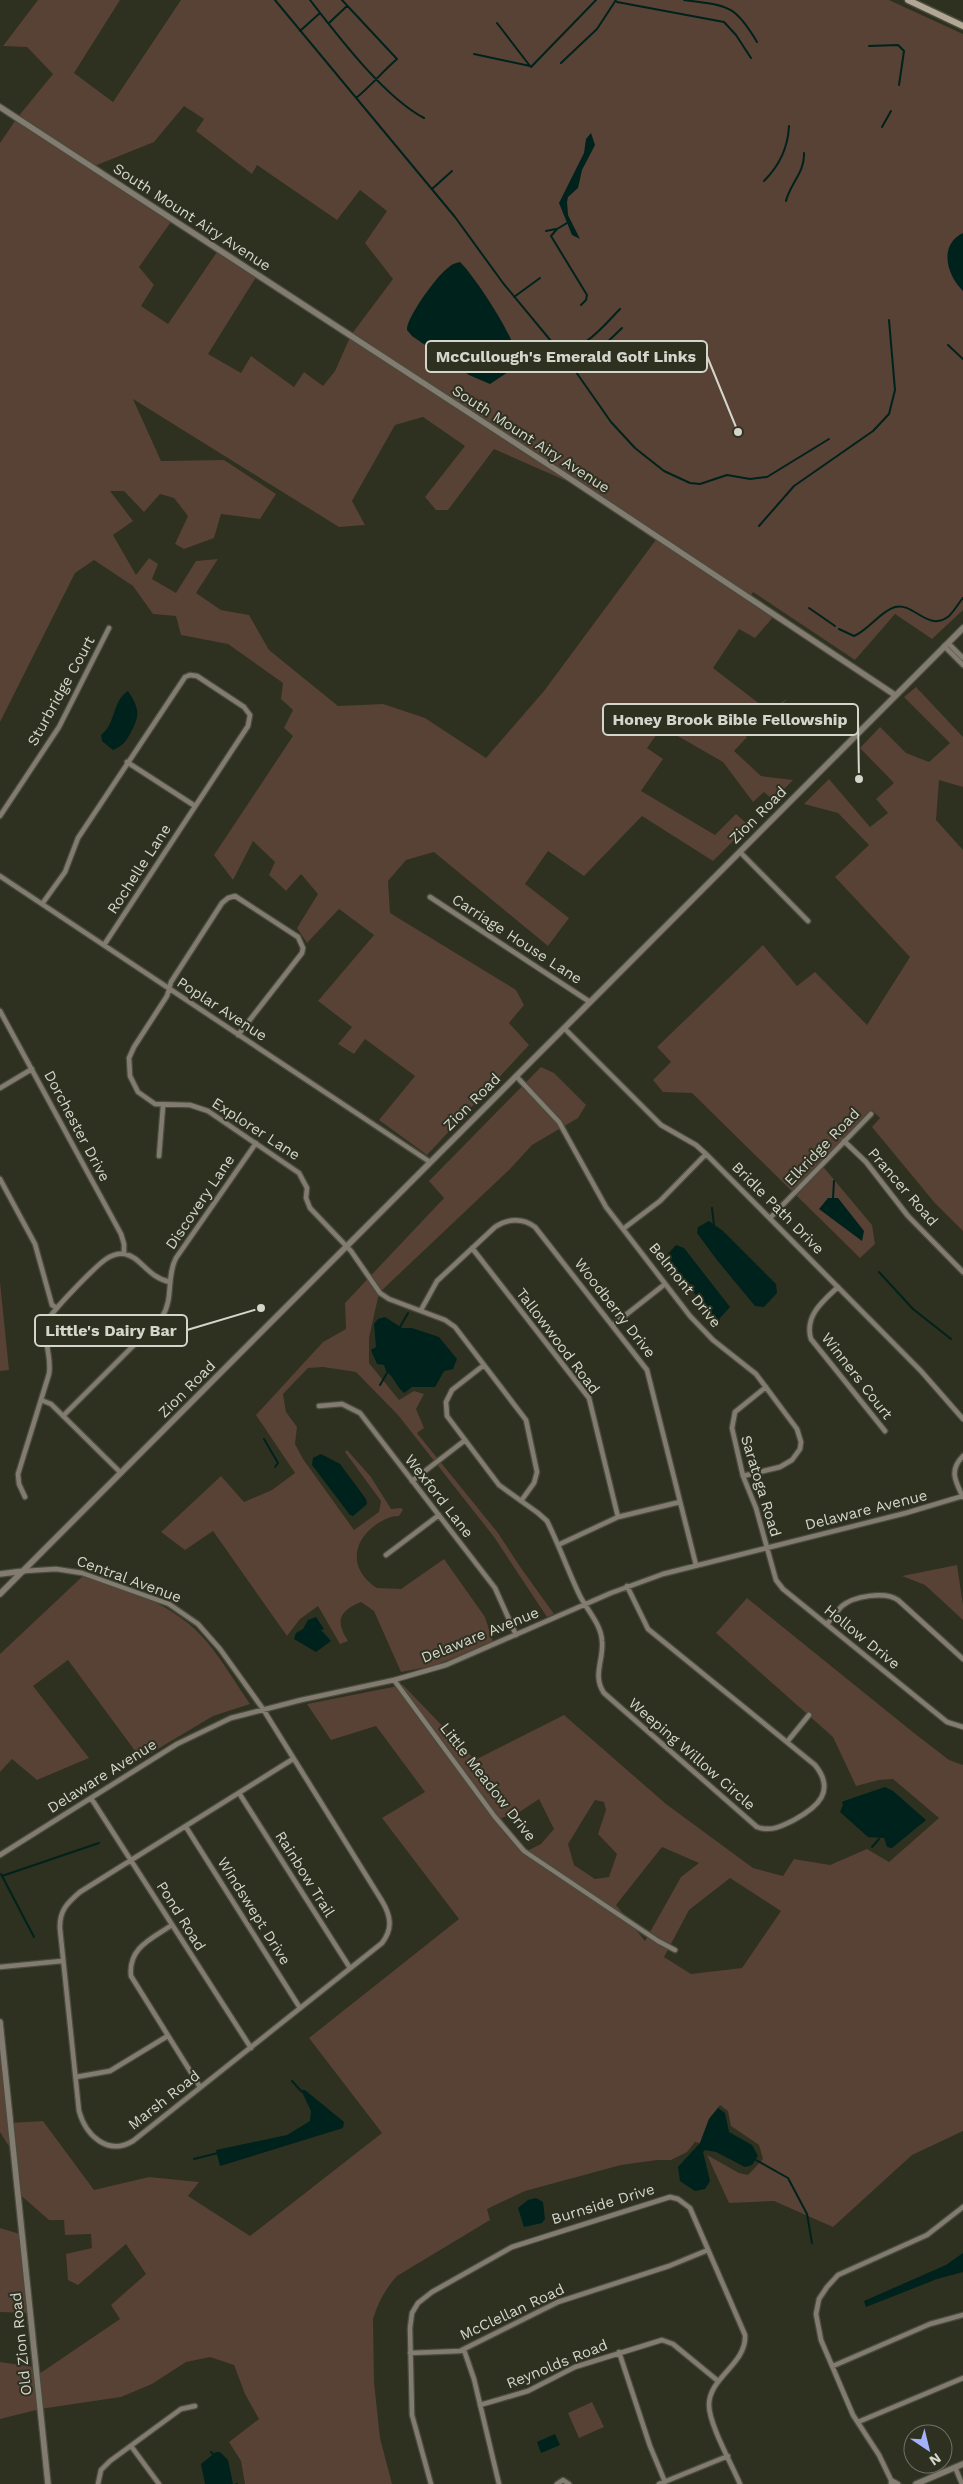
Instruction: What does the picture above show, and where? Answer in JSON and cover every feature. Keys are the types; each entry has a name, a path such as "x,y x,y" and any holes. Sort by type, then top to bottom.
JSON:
{"main road":[{"path":"908,0 963,26"}],"street":[{"name":"South Mount Airy Avenue","path":"0,107 561,473 895,695"},
{"name":"Sturbridge Court","path":"0,816 59,727 109,628"},
{"name":"Zion Road","path":"0,1594 963,628"},
{"path":"946,644 963,658"},
{"path":"946,644 963,665"},
{"name":"Rochelle Lane","path":"42,904 67,867 78,838 182,680 190,675 200,678 244,707 248,711 250,718 248,726 104,946"},
{"path":"127,762 195,806"},
{"path":"740,852 808,921"},
{"name":"Poplar Avenue","path":"0,876 430,1162"},
{"name":"Explorer Lane","path":"238,1035 302,953 303,948 298,937 243,899 231,896 222,903 169,989 167,996 134,1047 129,1064 130,1076 138,1092 149,1101 163,1106 190,1105 202,1108 299,1173 307,1188 306,1198 310,1208 346,1246 382,1295 453,1324 526,1420 538,1472 534,1484 521,1502"},
{"name":"Carriage House Lane","path":"430,897 590,1002"},
{"name":"Dorchester Drive","path":"0,1011 121,1234 124,1254"},
{"name":"Bridle Path Drive","path":"564,1028 661,1125 696,1145 706,1154 921,1371 963,1419"},
{"path":"0,1088 32,1068"},
{"name":"Belmont Drive","path":"516,1076 564,1129 598,1194 666,1284 704,1331 752,1370 797,1429 801,1442 796,1456 786,1464 743,1476"},
{"path":"159,1156 163,1106"},
{"name":"Elkridge Road","path":"770,1218 871,1114"},
{"name":"Prancer Road","path":"844,1141 866,1162 908,1216 963,1272"},
{"name":"Discovery Lane","path":"63,1416 162,1317 169,1300 171,1270 178,1254 256,1143"},
{"path":"623,1229 660,1200 706,1154"},
{"path":"0,1179 29,1232 40,1258 52,1305 57,1308"},
{"name":"Woodberry Drive","path":"421,1310 434,1284 472,1248 504,1222 517,1220 530,1223 539,1231 647,1370 696,1565"},
{"name":"Tallowwood Road","path":"472,1248 589,1398 618,1517"},
{"path":"25,1497 19,1484 18,1474 50,1369 46,1323 57,1308 106,1258 117,1254 124,1254 133,1258 157,1279 170,1282"},
{"path":"613,1325 666,1284"},
{"name":"Winners Court","path":"838,1287 813,1314 809,1324 810,1339 885,1431"},
{"name":"Weeping Willow Circle","path":"484,1365 454,1389 446,1402 448,1418 499,1485 545,1518 602,1639 598,1676 604,1693 745,1819 759,1828 776,1828 815,1808 823,1795 823,1780 818,1768 648,1629 627,1586"},
{"name":"Saratoga Road","path":"766,1387 740,1407 732,1420 732,1432 743,1476 756,1508 767,1547"},
{"path":"41,1400 51,1404 120,1473"},
{"name":"Wexford Lane","path":"319,1406 336,1403 356,1409 495,1588 516,1635"},
{"path":"412,1481 464,1441"},
{"path":"963,1456 956,1464 953,1473 963,1496"},
{"name":"Delaware Avenue","path":"0,1855 193,1735 231,1718 394,1680 446,1665 627,1586 696,1565 906,1513 963,1496"},
{"path":"558,1545 618,1517 680,1502"},
{"path":"386,1555 439,1515"},
{"name":"Hollow Drive","path":"767,1547 774,1575 779,1585 947,1722 963,1726"},
{"name":"Central Avenue","path":"0,1574 51,1569 78,1572 153,1598 178,1609 192,1618 209,1635 264,1709"},
{"path":"827,1624 842,1606 848,1602 876,1595 889,1595 898,1600 963,1659"},
{"name":"Little Meadow Drive","path":"394,1680 500,1823 524,1851 658,1941 675,1950"},
{"name":"Marsh Road","path":"264,1709 388,1912 390,1926 386,1938 133,2141 121,2147 102,2144 83,2120 79,2111 62,1961 60,1918 66,1904 80,1892 293,1759"},
{"path":"787,1742 809,1715"},
{"name":"Rainbow Trail","path":"239,1793 350,1968"},
{"name":"Pond Road","path":"92,1798 251,2048"},
{"name":"Windswept Drive","path":"186,1827 300,2008"},
{"path":"172,1925 136,1950 130,1966 131,1976 136,1988 166,2037 200,2087"},
{"path":"0,1967 62,1961"},
{"name":"Old Zion Road","path":"0,2022 48,2484"},
{"path":"76,2077 110,2072 166,2037"},
{"name":"Burnside Drive","path":"431,2484 412,2415 410,2321 414,2308 421,2300 502,2252 521,2243 670,2197 678,2199 690,2208 745,2339 741,2354 718,2381 711,2394 709,2408 740,2484"},
{"path":"898,2484 891,2482 879,2454 858,2422 821,2340 816,2314 820,2299 827,2287 838,2275 927,2235 963,2207"},
{"name":"McClellan Road","path":"410,2353 464,2350 558,2302 670,2266 708,2250"},
{"path":"833,2366 930,2324 963,2315"},
{"name":"Reynolds Road","path":"480,2405 528,2391 575,2367 653,2341 670,2342 718,2381"},
{"path":"464,2350 480,2405 499,2484"},
{"path":"619,2352 662,2483 728,2456"},
{"path":"858,2422 963,2378"},
{"path":"98,2484 103,2468 181,2410 195,2406"},
{"path":"131,2446 159,2484"},
{"path":"916,2484 963,2464"},
{"path":"955,2467 962,2484"},
{"path":"557,2484 563,2480 569,2484"}],"shaded area":[{"path":"38,0 120,0 74,73 113,102 181,0 889,0 963,34 963,610 932,639 895,614 855,660 753,592 750,597 775,615 755,638 739,629 713,668 769,711 788,698 765,722 749,709 733,725 747,737 734,751 761,776 793,780 773,800 764,792 753,802 723,762 662,727 647,748 663,759 641,791 715,835 736,814 746,823 736,838 713,861 642,816 584,876 548,851 525,884 569,918 548,946 434,852 406,860 388,881 390,913 516,990 524,1005 509,1023 529,1045 427,1155 379,1120 415,1076 365,1039 354,1054 338,1044 352,1027 318,1001 374,935 339,909 307,943 297,928 318,894 301,874 286,891 269,875 275,862 253,841 233,880 214,855 293,736 284,728 293,710 281,699 283,683 228,644 181,635 176,616 153,614 133,586 94,560 75,573 0,722 0,143 17,118 53,74 27,47 3,46","holes":["184,106 204,119 196,131 252,174 257,165 337,220 360,190 387,211 365,243 393,279 351,335 335,371 323,386 304,372 294,387 251,356 241,373 208,354 258,274 219,249 168,324 141,306 154,285 139,267 173,219 92,167 154,142","133,399 339,527 365,525 352,501 395,425 423,417 465,446 425,497 436,510 448,510 494,449 587,490 658,537 544,691 486,758 425,718 383,704 338,706 269,650 249,615 221,610 196,593 218,559 196,561 176,593 152,579 158,564 149,558 136,575 113,535 133,521 110,491 124,491 144,512 160,494 174,498 188,516 175,544 184,549 214,538 221,514 260,519 276,494 224,460 161,461"]},
{"path":"916,687 963,737 963,787 939,780 936,820 963,850 963,1231 934,1202 872,1127 880,1118 872,1110 820,1163 872,1225 875,1244 860,1258 692,1093 663,1092 653,1080 671,1062 657,1047 763,945 797,986 815,972 867,1025 910,957 835,877 869,845 838,813 804,804 829,779 870,827 888,813 876,799 894,783 860,748 880,727 906,753 929,762 950,743 904,697"},
{"path":"541,1067 554,1073 586,1105 578,1118 532,1145 510,1169 379,1293 369,1338 369,1363 399,1400 414,1391 424,1394 416,1409 424,1428 417,1433 498,1533 554,1614 547,1617 494,1537 398,1415 356,1372 323,1367 308,1368 283,1394 286,1412 297,1427 295,1444 303,1459 354,1530 379,1512 381,1501 345,1452 347,1450 371,1477 391,1509 401,1508 403,1510 399,1516 388,1518 377,1524 362,1539 358,1547 357,1556 358,1565 362,1573 377,1588 401,1589 444,1559 485,1617 493,1642 433,1666 401,1672 374,1611 361,1602 348,1609 341,1617 341,1628 348,1641 340,1644 318,1606 300,1619 287,1636 213,1531 185,1550 161,1532 221,1476 244,1502 272,1490 295,1473 256,1415 323,1342 346,1329 345,1303 444,1198 429,1181"},
{"path":"0,1282 9,1370 0,1371"},
{"path":"957,1565 963,1605 963,1620 925,1585 902,1576"},
{"path":"85,1574 134,1592 166,1608 195,1629 213,1649 250,1704 213,1716 141,1759 68,1660 33,1686 89,1758 37,1780 12,1759 0,1772 0,1654"},
{"path":"747,1598 914,1733 949,1760 963,1765 963,2131 912,2155 833,2227 774,2201 729,2203 707,2155 739,2173 748,2175 763,2159 759,2145 731,2126 728,2111 720,2105 709,2119 700,2143 695,2142 687,2152 671,2160 621,2165 525,2191 487,2209 490,2220 397,2276 389,2285 375,2313 373,2319 374,2382 380,2438 392,2484 245,2484 241,2461 229,2442 259,2419 245,2394 234,2365 210,2357 186,2362 152,2384 121,2397 40,2409 0,2419 0,2362 34,2367 36,2376 120,2319 111,2305 146,2274 126,2244 78,2285 68,2280 66,2254 92,2248 91,2234 65,2235 64,2220 49,2220 17,2192 13,2153 0,2132 0,2062 3,2062 9,2123 43,2121 94,2190 149,2177 199,2182 188,2196 250,2236 382,2133 309,2038 459,1919 382,1818 425,1792 376,1726 331,1740 307,1704 403,1685 475,1760 564,1715 666,1804 753,1868 783,1876 794,1859 830,1865 867,1849 889,1862 939,1818 893,1779 879,1780 856,1786 833,1737 716,1633","holes":["539,1799 554,1829 541,1844 527,1851 501,1818 518,1813","595,1800 604,1802 606,1810 598,1834 617,1854 609,1877 595,1879 574,1865 568,1844","662,1847 699,1863 681,1877 645,1941 616,1905","730,1878 781,1911 742,1968 691,1974 664,1957 689,1910"]},
{"path":"0,2228 20,2234 28,2313 0,2312"},
{"path":"592,2402 604,2427 579,2438 568,2413"}],"water":[{"path":"591,133 595,145 582,170 578,188 568,197 567,202 568,215 580,239 572,235 559,203 584,153 586,139"},
{"path":"963,233 963,291 957,285 949,269 948,253 950,245 955,238"},
{"path":"460,262 476,281 496,312 506,329 517,357 517,366 490,384 469,375 412,336 407,330 417,307 431,287 444,271"},
{"path":"128,691 137,708 136,722 126,740 121,746 113,750 102,741 101,735 109,725 119,701"},
{"path":"828,1198 838,1198 864,1231 862,1241 819,1209"},
{"path":"709,1221 723,1231 776,1284 777,1293 764,1307 755,1306 697,1233 698,1227"},
{"path":"676,1245 684,1248 730,1307 719,1319 713,1316 691,1289 691,1284 686,1282 666,1256"},
{"path":"385,1317 402,1328 412,1328 439,1337 457,1359 453,1369 444,1371 435,1387 412,1387 404,1393 386,1371 384,1365 377,1364 371,1350 376,1347 374,1324 378,1319"},
{"path":"321,1454 340,1464 366,1499 367,1504 353,1516 350,1515 312,1465 313,1458"},
{"path":"316,1617 324,1629 321,1630 331,1641 316,1652 294,1639 296,1633 303,1629 308,1620"},
{"path":"885,1787 893,1791 926,1820 892,1848 887,1847 884,1838 868,1837 840,1812 843,1805 842,1802"},
{"path":"301,2090 305,2090 344,2122 343,2128 220,2166 216,2150 287,2135 310,2121 311,2111"},
{"path":"718,2108 725,2113 729,2132 752,2145 758,2156 752,2165 745,2167 716,2152 705,2150 703,2152 710,2181 705,2189 695,2191 680,2181 678,2167 700,2143 709,2119"},
{"path":"536,2198 543,2202 545,2219 542,2223 524,2227 518,2208 528,2200"},
{"path":"963,2253 963,2272 937,2279 866,2307 864,2301 946,2265"},
{"path":"555,2434 560,2445 541,2453 537,2442"},
{"path":"216,2452 220,2452 228,2460 233,2484 205,2484 201,2464"}],"waterway":[{"path":"275,0 455,217 503,283 556,347 564,349 573,348 582,344 591,338 620,309"},
{"path":"310,0 362,65 393,96 424,118"},
{"path":"342,0 397,59 356,98"},
{"path":"531,67 596,0"},
{"path":"561,63 597,29 616,0"},
{"path":"684,0 720,6 735,13 757,42"},
{"path":"617,2 724,22 736,35 751,58"},
{"path":"329,23 347,6"},
{"path":"300,31 320,13"},
{"path":"497,23 530,66"},
{"path":"869,46 898,45 904,51 899,85"},
{"path":"474,54 530,66"},
{"path":"882,127 891,111"},
{"path":"764,181 775,169 782,156 787,142 789,126"},
{"path":"786,201 800,172 804,153"},
{"path":"432,189 452,171"},
{"path":"567,223 557,229 551,236 587,295 586,300 581,305"},
{"path":"546,231 556,229"},
{"path":"514,297 540,278"},
{"path":"759,526 794,486 873,431 889,414 895,390 889,320"},
{"path":"622,328 576,372 611,422 635,448 664,471 690,483 700,484 727,475 750,479 767,477 829,439"},
{"path":"948,345 963,359"},
{"path":"839,629 854,636 889,609 895,607 908,609 934,621 941,620 949,616 963,598"},
{"path":"809,608 835,626"},
{"path":"833,1198 834,1181"},
{"path":"712,1208 714,1225"},
{"path":"879,1272 913,1309 951,1339"},
{"path":"681,1289 691,1282"},
{"path":"400,1327 408,1313"},
{"path":"718,1316 719,1323"},
{"path":"380,1385 387,1373"},
{"path":"264,1439 278,1463 275,1467"},
{"path":"872,1847 879,1839"},
{"path":"2,1876 99,1843"},
{"path":"1,1874 34,1937"},
{"path":"292,2081 302,2092"},
{"path":"194,2159 218,2153"},
{"path":"756,2160 788,2178 807,2214 812,2243"}],"place":[{"name":"McCullough's Emerald Golf Links","path":"738,432"},
{"name":"Honey Brook Bible Fellowship","path":"859,779"},
{"name":"Little's Dairy Bar","path":"261,1308"}]}
